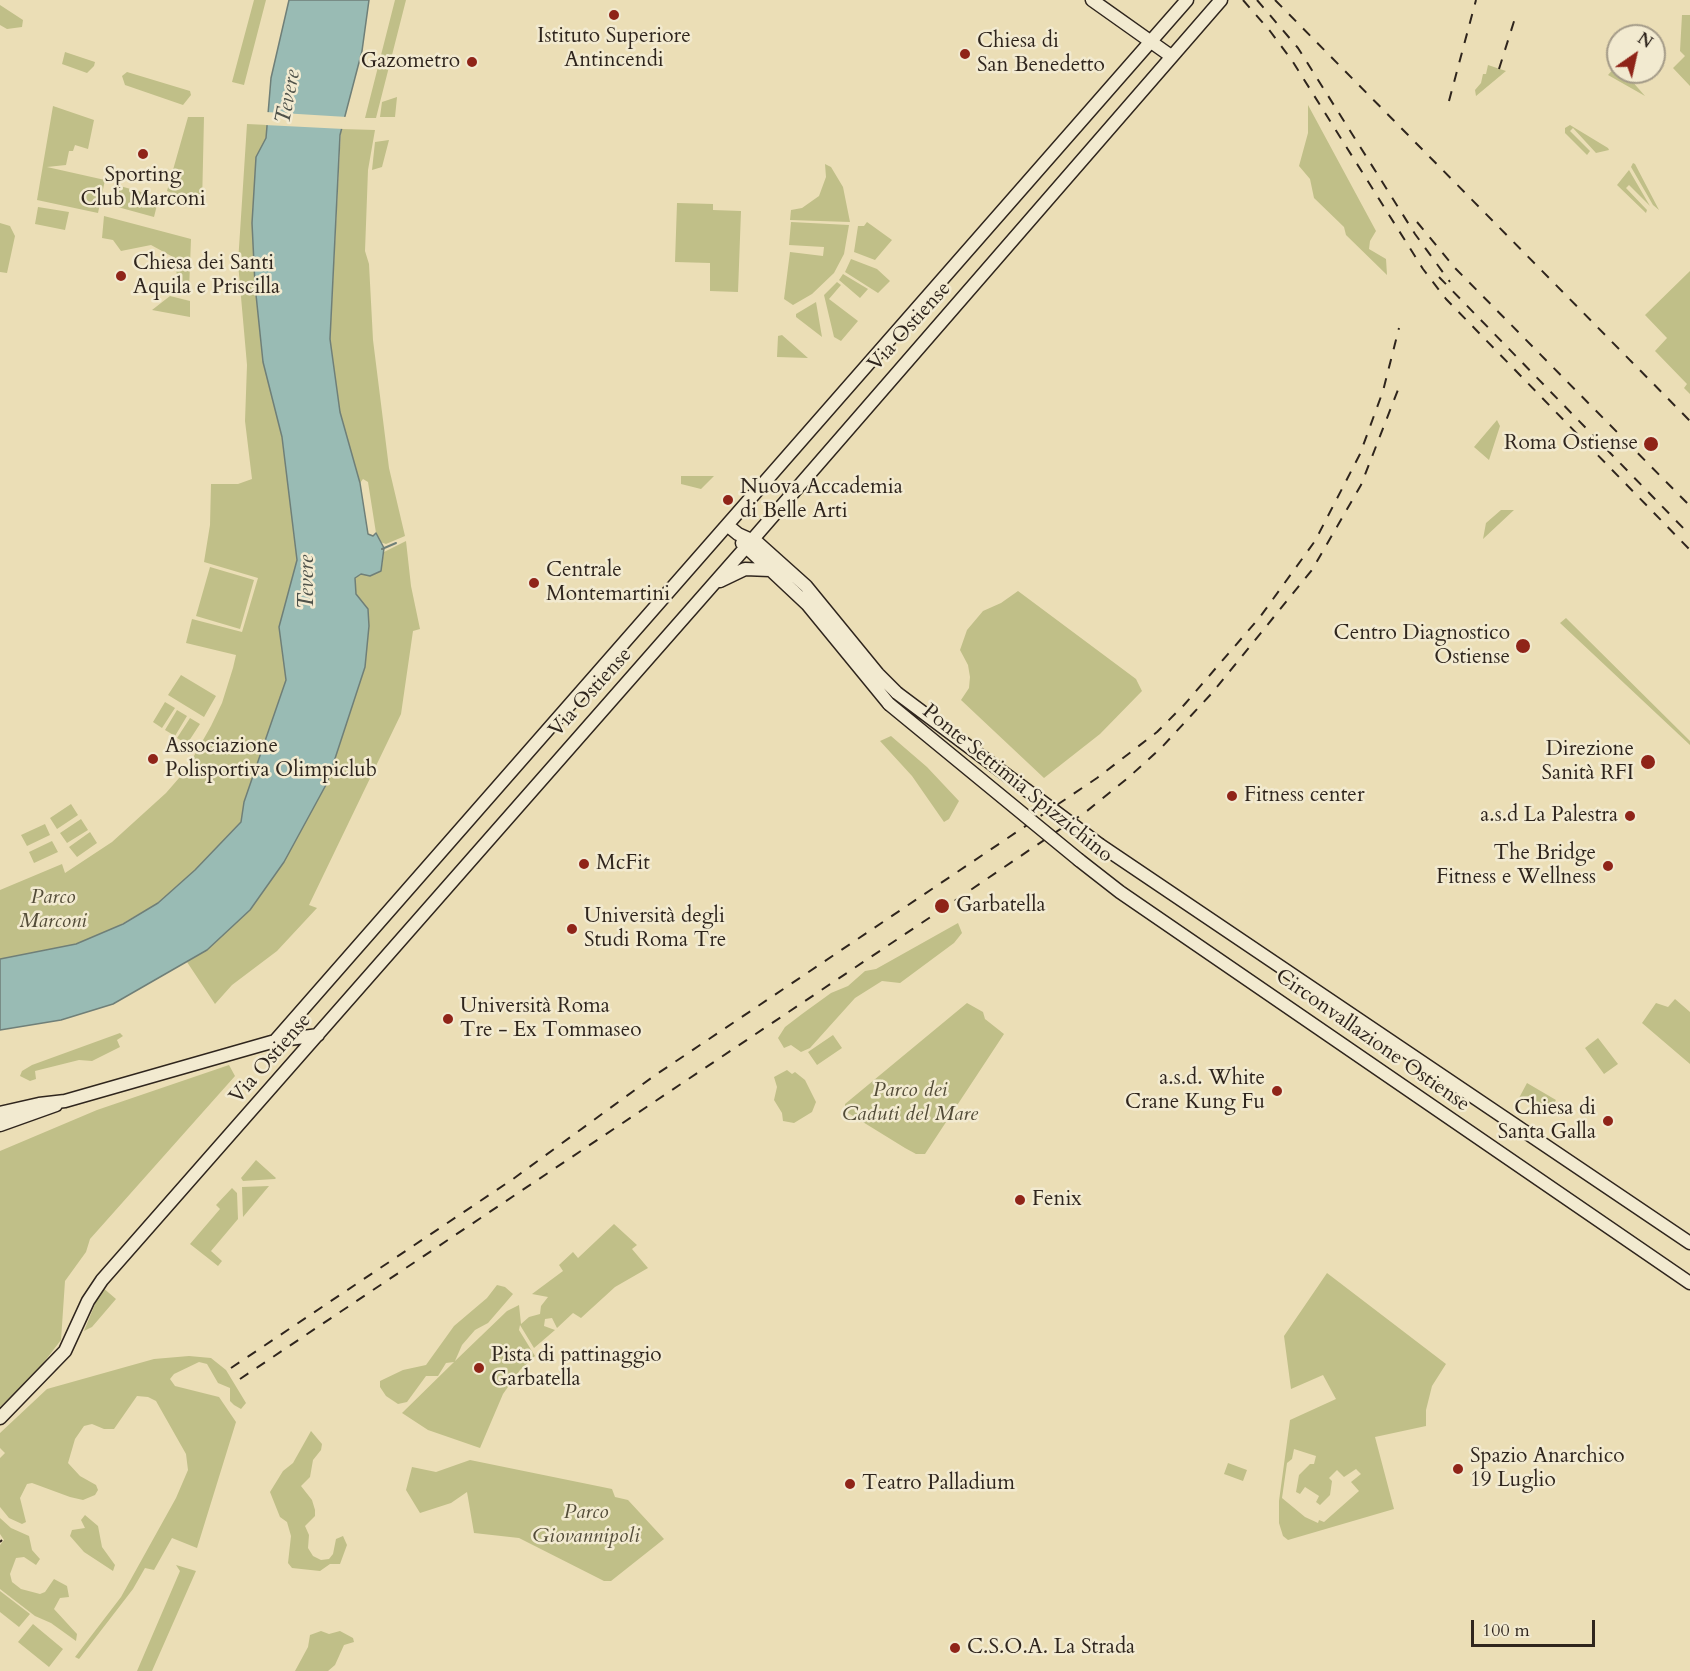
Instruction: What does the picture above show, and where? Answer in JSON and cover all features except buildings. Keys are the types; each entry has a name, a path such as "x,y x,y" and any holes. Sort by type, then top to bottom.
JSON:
{"main road":[{"path":"1092,0 1162,48"},
{"name":"Via Ostiense","path":"0,1418 65,1351 88,1301 102,1280 749,544 1162,48 1187,0"},
{"name":"Via Ostiense","path":"276,1041 727,525 1162,48 1221,0"},
{"path":"727,525 749,544 770,570"},
{"name":"Ponte Settimia Spizzichino","path":"749,544 814,593 867,661 897,693 1123,862"},
{"path":"712,585 740,571 770,570"},
{"name":"Ponte Settimia Spizzichino","path":"770,570 813,611 889,704 1120,892"},
{"name":"Circonvallazione Ostiense","path":"1123,862 1146,875 1358,1017 1690,1243"},
{"name":"Circonvallazione Ostiense","path":"1120,892 1690,1282"},
{"path":"0,1125 30,1116 65,1101 276,1041 318,1035"},
{"path":"0,1113 65,1101"}],"green space":[{"path":"254,0 266,0 244,85 232,82"},
{"path":"395,0 406,0 376,118 365,118"},
{"path":"0,5 23,20 22,27 7,29 0,25"},
{"path":"1682,15 1690,15 1690,86 1673,68 1685,56 1680,51"},
{"path":"65,52 95,62 94,66 87,73 62,64"},
{"path":"1488,65 1506,71 1476,96 1475,90 1481,83 1483,74 1486,74"},
{"path":"127,72 190,91 191,95 183,105 125,85 122,76"},
{"path":"1624,84 1634,84 1645,96"},
{"path":"397,97 395,117 380,117 382,102"},
{"path":"1308,105 1376,231 1370,241 1369,249 1386,259 1387,275 1346,235 1344,227 1314,198 1310,179 1299,166 1308,133"},
{"path":"53,106 94,120 88,149 75,145 73,151 69,151 66,165 47,167 105,180 98,213 37,200"},
{"path":"188,117 204,117 202,205 167,191"},
{"name":"Parco Marconi","path":"247,124 268,125 266,139 256,157 252,223 255,285 263,362 282,437 297,560 279,627 286,680 244,802 241,822 195,870 158,903 104,934 76,944 0,959 0,890 62,864 65,873 112,842 166,793 186,770 211,726 222,703 233,668 236,655 186,643 192,619 242,632 258,578 204,562 210,525 211,484 238,484 252,479 245,421 247,365 238,263"},
{"path":"1570,125 1609,150 1596,153 1573,128 1570,131 1590,151 1587,155 1565,133 1565,128"},
{"path":"341,129 375,130 368,170 365,251 369,264 373,340 389,468 405,536 386,544 380,542 376,533 368,482 363,479 360,483 340,412 330,339"},
{"path":"389,140 382,167 372,170 375,142"},
{"path":"1633,163 1659,210 1653,205 1631,167"},
{"path":"825,164 831,167 843,187 850,222 790,220 791,210 802,208 819,196 826,177"},
{"path":"1629,170 1650,206 1629,185 1626,188 1647,210 1646,213 1617,185"},
{"path":"120,186 159,197 154,217 114,206"},
{"path":"677,203 713,204 713,210 741,211 738,292 710,291 710,263 675,262"},
{"path":"38,207 69,212 65,230 35,224"},
{"path":"104,216 191,239 189,291 175,287 178,279 173,257 151,245 121,251 113,240 102,238"},
{"path":"791,222 849,225 844,254 834,273 812,294 793,305 784,299 790,252 823,256 824,247 789,245"},
{"path":"867,222 892,240 875,260 854,252 858,226 864,226"},
{"path":"0,223 10,226 15,236 7,273 0,272"},
{"path":"851,259 877,269 890,281 878,293 845,272"},
{"path":"1690,271 1690,394 1684,388 1687,384 1655,351 1667,338 1645,315"},
{"path":"843,274 868,289 860,298 839,280"},
{"path":"837,282 841,285 829,299 858,321 841,341 834,337 824,295"},
{"path":"170,296 190,301 190,317 152,310"},
{"path":"816,302 822,337 796,317 796,314"},
{"path":"782,335 808,358 777,357 778,336"},
{"path":"1497,420 1500,426 1489,460 1474,447"},
{"path":"681,476 714,476 701,489 681,484"},
{"path":"1501,510 1514,510 1483,539 1486,523"},
{"path":"406,541 411,586 420,629 413,631 401,714 309,905 317,908 277,951 232,985 215,1004 187,962 207,950 250,910 284,862 327,783 365,667 369,626 368,610 356,594 355,578 361,574 381,571 384,552"},
{"path":"210,567 254,580 240,629 196,616"},
{"path":"1018,591 1136,679 1142,691 1100,734 1044,778 961,700 969,688 970,677 968,665 960,650 967,630 983,611 1001,603"},
{"path":"1566,618 1690,741 1690,745 1560,623"},
{"path":"181,675 216,696 204,717 168,695"},
{"path":"165,702 175,708 162,728 153,722"},
{"path":"177,710 187,716 175,736 165,730"},
{"path":"190,718 200,724 187,744 177,738"},
{"path":"891,736 927,767 959,801 949,819 944,822 912,776 880,741"},
{"path":"71,804 78,815 57,829 50,818"},
{"path":"81,819 88,830 67,843 60,833"},
{"path":"45,824 50,835 27,846 21,835"},
{"path":"90,832 97,843 77,857 69,847"},
{"path":"52,841 58,852 34,863 29,852"},
{"path":"958,923 962,933 954,943 900,983 882,981 855,998 810,1048 801,1052 791,1045 784,1048 778,1038 785,1027 831,993 848,986 865,971 876,969"},
{"path":"1675,999 1690,1012 1690,1064 1642,1023 1656,1003 1668,1007"},
{"name":"Parco dei Caduti del Mare","path":"967,1003 983,1012 985,1019 1004,1034 925,1154 916,1154 845,1111 845,1104"},
{"path":"120,1033 123,1036 117,1040 120,1047 92,1061 79,1060 35,1071 36,1079 30,1081 20,1076 22,1071 32,1065"},
{"path":"833,1035 842,1048 817,1065 808,1052"},
{"path":"1598,1038 1618,1064 1604,1074 1585,1048"},
{"path":"229,1065 235,1076 90,1239 86,1252 65,1281 61,1340 41,1366 0,1407 0,1151 97,1110"},
{"path":"787,1070 792,1074 795,1072 805,1080 816,1102 812,1112 794,1123 783,1121 782,1113 774,1100 777,1087 774,1077"},
{"path":"1527,1083 1556,1100 1548,1115 1519,1098"},
{"path":"256,1160 276,1178 243,1181 241,1178"},
{"path":"269,1186 243,1217 242,1187"},
{"path":"232,1188 237,1193 238,1219 211,1251 222,1261 218,1266 190,1244 220,1209 216,1205"},
{"path":"614,1224 637,1245 632,1249 648,1268 615,1287 581,1318 573,1313 557,1328 552,1318 545,1319 544,1326 555,1330 534,1348 520,1325 519,1330 535,1356 520,1370 503,1394 480,1448 428,1430 402,1413 454,1362 446,1363 438,1376 426,1376 407,1402 398,1404 386,1396 380,1387 380,1381 403,1370 426,1365 454,1326 487,1298 497,1285 505,1287 513,1294 488,1323 475,1330 462,1345 455,1361 507,1311 519,1305 521,1324 529,1317 540,1314 541,1306 548,1297 532,1294 563,1271 559,1265 573,1252 578,1258"},
{"path":"1327,1273 1446,1364 1432,1386 1426,1410 1426,1426 1375,1437 1394,1509 1288,1540 1283,1536 1279,1523 1279,1501 1290,1420 1336,1399 1323,1375 1291,1389 1284,1336","holes":["1294,1449 1316,1456 1314,1464 1310,1464 1299,1475 1296,1492 1300,1494 1305,1487 1319,1496 1316,1502 1320,1505 1330,1495 1332,1481 1329,1478 1337,1470 1344,1477 1356,1469 1361,1474 1351,1482 1359,1491 1324,1522 1319,1520 1318,1523 1305,1517 1282,1498 1287,1463 1292,1459"]},
{"path":"102,1287 116,1299 92,1327 84,1331"},
{"path":"189,1356 211,1358 226,1370 246,1403 241,1409 230,1401 230,1388 218,1383 207,1364 199,1362 174,1374 170,1379 175,1386 219,1397 236,1422 197,1548 172,1538 154,1570 145,1568 133,1589 79,1659 75,1657 121,1597 176,1498 188,1470 186,1454 156,1401 148,1397 137,1396 114,1429 104,1429 92,1424 84,1426 75,1439 68,1463 80,1476 96,1485 98,1490 95,1495 83,1500 32,1483 27,1484 20,1498 26,1522 22,1524 9,1518 0,1507 0,1458 5,1453 0,1448 0,1433 47,1389 154,1359"},
{"path":"311,1431 322,1444 321,1450 313,1460 310,1477 301,1486 312,1500 315,1510 315,1516 305,1526 309,1535 308,1548 313,1556 321,1560 329,1559 333,1554 336,1539 343,1536 347,1545 340,1564 330,1564 320,1571 292,1568 288,1563 291,1536 287,1522 280,1517 270,1492 283,1471 293,1463"},
{"name":"Parco Giovannipoli","path":"470,1460 612,1489 615,1497 628,1500 664,1539 611,1581 604,1581 519,1538 474,1533 467,1492 451,1503 420,1513 406,1490 412,1467 436,1472"},
{"path":"1228,1463 1247,1470 1243,1481 1224,1474"},
{"path":"85,1515 98,1526 102,1547 115,1565 113,1571 84,1552 70,1536 72,1530 85,1528 81,1520"},
{"path":"0,1518 11,1528 29,1536 32,1550 40,1559 36,1565 24,1557 16,1558 10,1574 12,1582 21,1589 40,1594 45,1592 54,1579 67,1586 69,1597 60,1598 54,1609 77,1634 76,1641 51,1623 35,1616 0,1589 0,1545 4,1540 0,1534"},
{"path":"176,1565 196,1571 152,1671 137,1671 180,1571"},
{"path":"0,1591 30,1614 19,1627 0,1612"},
{"path":"33,1624 63,1649 49,1667 18,1642"},
{"path":"321,1631 329,1634 340,1631 353,1638 354,1642 344,1645 335,1665 328,1671 295,1671 308,1647 310,1635"}],"water":[{"name":"Tevere","path":"289,0 369,0 362,51 340,135 330,339 340,412 360,483 368,534 373,536 376,533 384,548 381,571 370,576 361,574 355,578 356,594 368,609 369,626 365,667 327,783 284,862 250,910 207,950 113,1004 61,1020 0,1030 0,959 76,944 123,924 158,903 195,870 241,822 244,802 286,680 279,627 297,560 282,437 263,362 255,285 252,223 256,157 266,138 271,78"}],"pier":[{"path":"266,112 347,117 344,129 265,125"}],"waterway":[{"path":"382,549 396,543"}],"railway":[{"path":"1243,0 1293,62 1423,269 1446,299 1690,550"},
{"path":"1257,0 1298,48 1415,234 1450,282"},
{"path":"1275,0 1690,421"},
{"path":"1449,101 1476,0"},
{"path":"1499,69 1516,15"},
{"path":"1417,222 1455,268 1690,506"},
{"path":"1439,277 1690,535"},
{"path":"231,1368 513,1179 654,1076 1097,778 1157,732 1184,705 1260,617 1315,541 1360,454 1383,391 1399,328"},
{"path":"240,1379 944,908 1087,811 1129,777 1162,747 1212,693 1312,570 1361,485 1401,382"}],"place":[{"name":"Istituto Superiore Antincendi","path":"614,15"},
{"name":"Chiesa di San Benedetto","path":"965,54"},
{"name":"Gazometro","path":"472,62"},
{"name":"Sporting Club Marconi","path":"143,154"},
{"name":"Chiesa dei Santi Aquila e Priscilla","path":"121,276"},
{"name":"Roma Ostiense","path":"1651,444"},
{"name":"Nuova Accademia di Belle Arti","path":"728,500"},
{"name":"Centrale Montemartini","path":"534,583"},
{"name":"Centro Diagnostico Ostiense","path":"1523,646"},
{"name":"Associazione Polisportiva Olimpiclub","path":"153,759"},
{"name":"Direzione Sanità RFI","path":"1648,762"},
{"name":"Fitness center","path":"1232,796"},
{"name":"a.s.d La Palestra","path":"1630,816"},
{"name":"McFit","path":"584,864"},
{"name":"The Bridge Fitness e Wellness","path":"1608,866"},
{"name":"Garbatella","path":"942,906"},
{"name":"Università degli Studi Roma Tre","path":"572,929"},
{"name":"Università Roma Tre - Ex Tommaseo","path":"448,1019"},
{"name":"a.s.d. White Crane Kung Fu","path":"1277,1091"},
{"name":"Chiesa di Santa Galla","path":"1608,1121"},
{"name":"Fenix","path":"1020,1200"},
{"name":"Pista di pattinaggio Garbatella","path":"479,1368"},
{"name":"Spazio Anarchico 19 Luglio","path":"1458,1469"},
{"name":"Teatro Palladium","path":"850,1484"},
{"name":"C.S.O.A. La Strada","path":"955,1648"}]}
